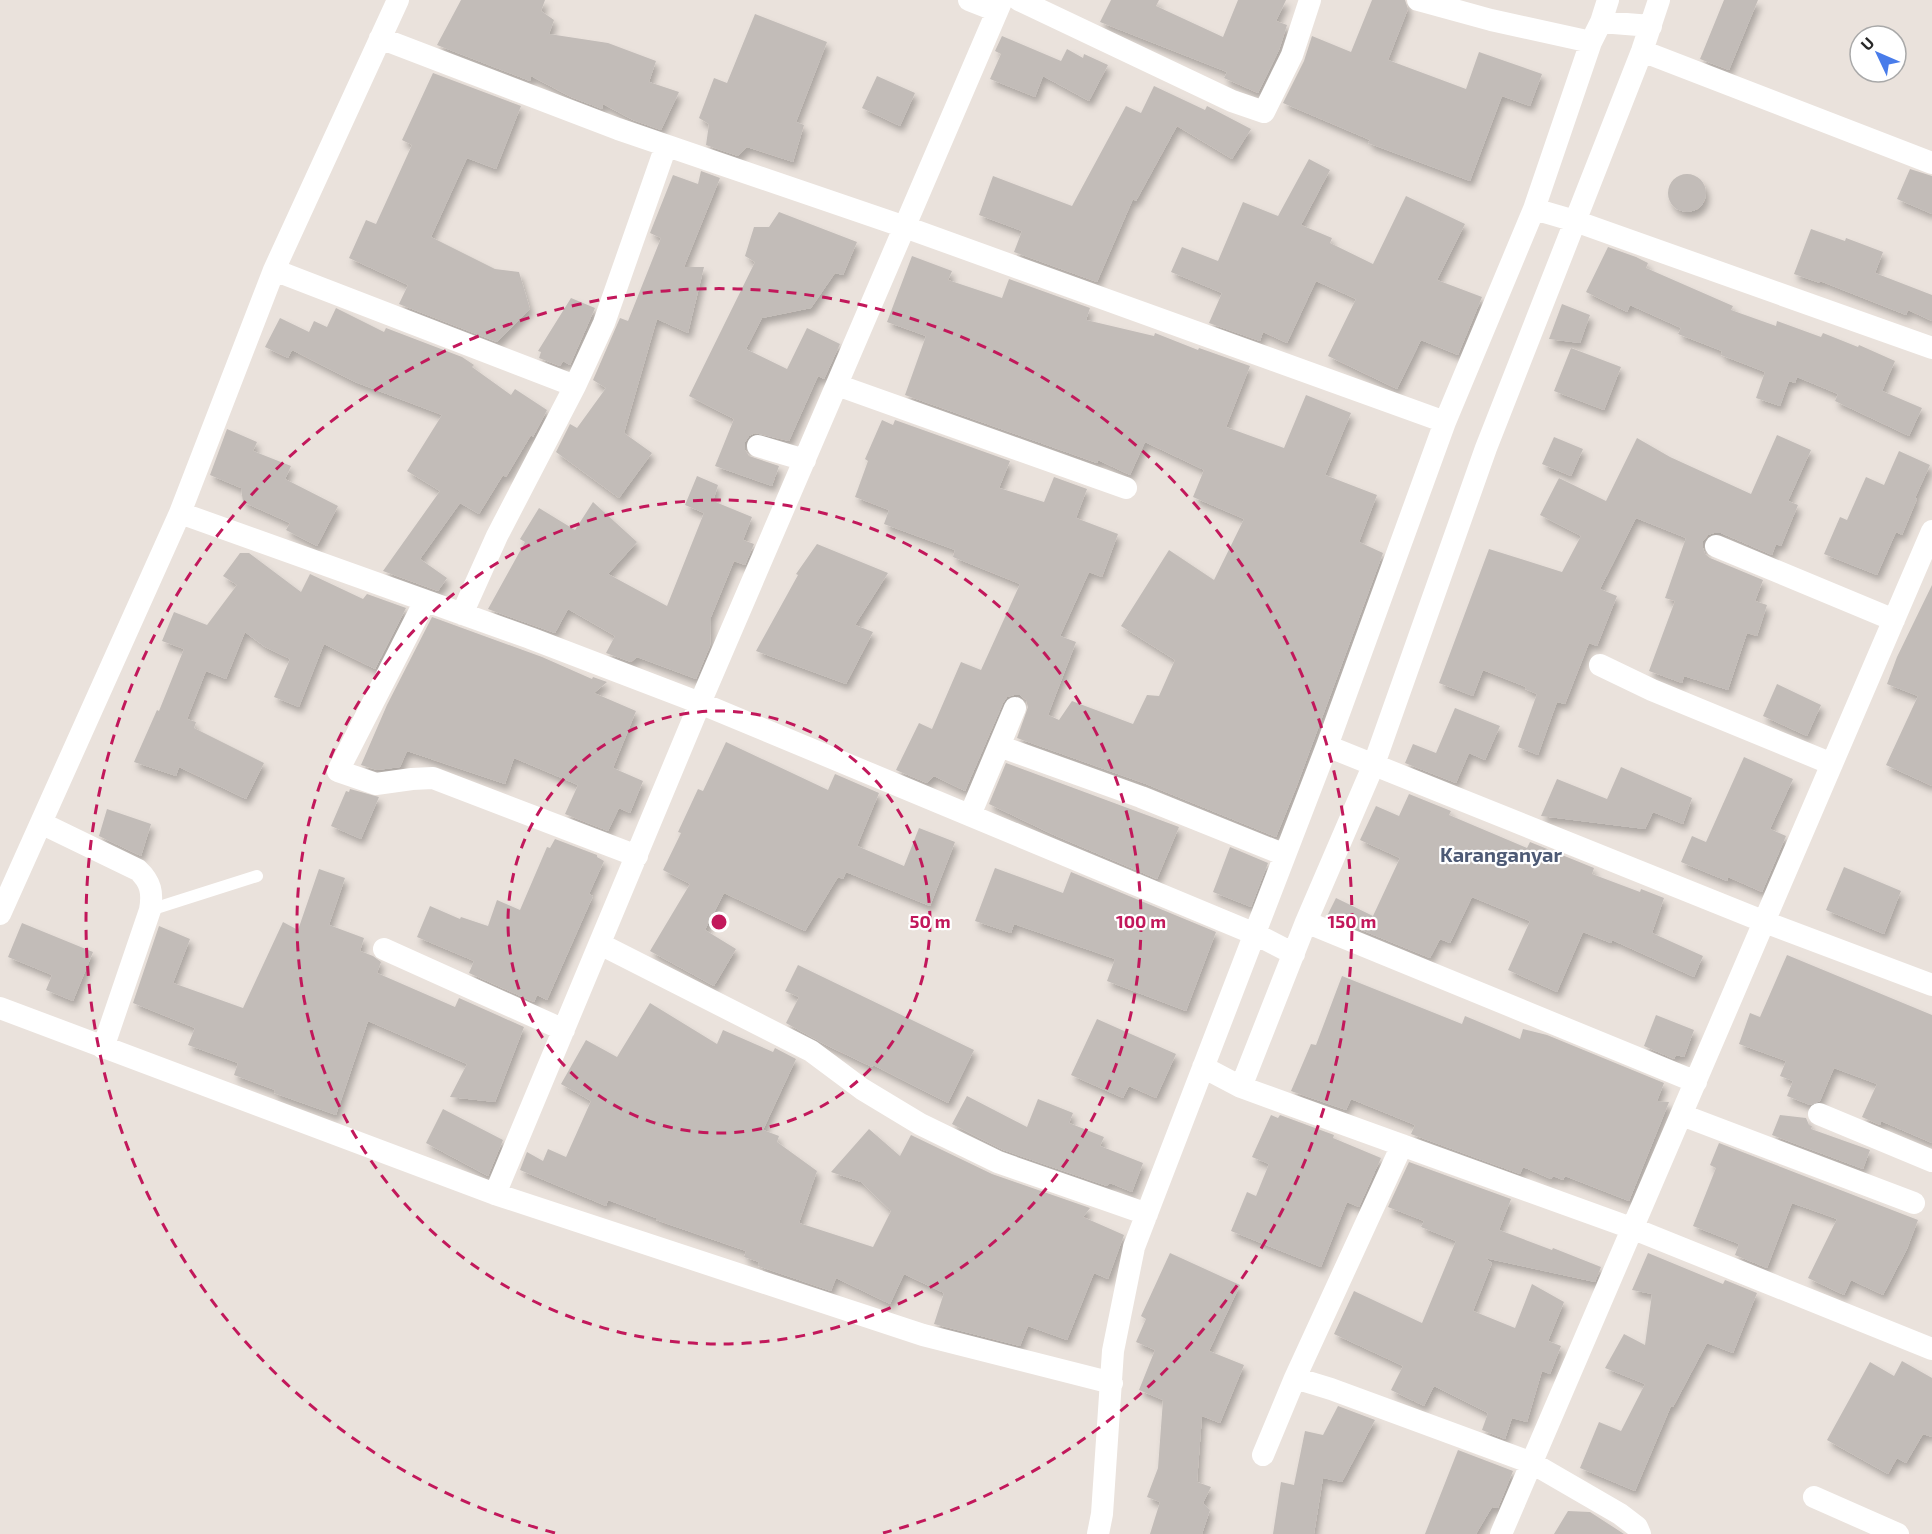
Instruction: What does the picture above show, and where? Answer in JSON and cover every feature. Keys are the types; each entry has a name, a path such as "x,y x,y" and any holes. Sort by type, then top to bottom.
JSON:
{"street":[{"path":"0,914 180,513 274,270 398,0"},
{"path":"495,1194 700,703 1000,5 969,0"},
{"path":"1019,0 1232,101 1264,112 1292,55 1311,0"},
{"path":"1418,0 1491,20 1591,42"},
{"path":"1237,1085 1294,954 1486,448 1554,215 1591,42 1608,23 1608,0"},
{"path":"1098,1534 1102,1514 1113,1351 1134,1247 1208,1070 1285,855 1333,748 1445,422 1642,51 1645,26 1659,0"},
{"path":"1608,23 1645,26"},
{"path":"380,38 666,146 905,227 1445,422"},
{"path":"1642,51 1932,163"},
{"path":"462,614 497,536 575,386 604,323 666,146"},
{"path":"1554,215 1932,348"},
{"path":"274,270 575,386"},
{"path":"837,385 1126,488"},
{"path":"758,446 805,460"},
{"path":"180,513 462,614 700,703 1255,934 1294,954"},
{"path":"1502,1534 1932,531"},
{"path":"1716,546 1894,620"},
{"path":"425,601 338,771 376,784 433,778 637,855"},
{"path":"1600,665 1652,690 1832,764"},
{"path":"970,815 1015,708"},
{"path":"999,746 1141,796 1285,855"},
{"path":"1333,748 1765,922 1932,985"},
{"path":"41,823 138,870 148,880 153,897 103,1048"},
{"path":"1306,922 1696,1082"},
{"path":"600,944 812,1051 862,1089 920,1124 998,1162 1147,1214"},
{"path":"384,949 564,1030"},
{"path":"0,1008 495,1194 923,1335 1112,1383"},
{"path":"1208,1070 1237,1085 1634,1229 1932,1349"},
{"path":"1819,1114 1932,1161"},
{"path":"1682,1115 1914,1203"},
{"path":"1263,1455 1295,1378 1402,1145"},
{"path":"1295,1378 1532,1463 1620,1514 1637,1527 1640,1534"},
{"path":"1814,1497 1898,1534"}],"lane":[{"path":"150,910 257,876"}],"building":[{"path":"461,0 545,0 541,11 554,20 549,34 608,43 656,61 649,82 679,92 661,130 633,120 603,104 602,109 571,97 531,76 530,81 437,45"},
{"path":"1111,0 1159,0 1156,6 1223,37 1238,0 1286,0 1276,21 1287,25 1279,50 1258,93 1224,78 1227,72 1100,22"},
{"path":"1372,0 1405,0 1408,9 1388,60 1466,89 1479,52 1542,74 1530,106 1502,96 1470,181 1368,143 1370,140 1283,103 1304,61 1312,36 1351,52"},
{"path":"1724,0 1758,0 1729,70 1700,59"},
{"path":"755,14 827,42 796,122 804,125 793,162 747,147 738,156 706,145 709,124 699,118 714,78 727,83"},
{"path":"1002,36 1061,61 1067,49 1083,58 1084,54 1108,65 1089,101 1043,76 1035,97 990,79 1001,54 995,51"},
{"path":"433,73 521,106 496,169 467,158 431,237 495,269 519,272 530,309 497,342 399,304 408,285 349,258 366,220 376,224 412,145 402,140"},
{"path":"877,76 915,93 900,126 862,108"},
{"path":"1154,86 1205,110 1207,106 1251,129 1232,159 1177,126 1136,201 1133,199 1097,282 1014,252 1022,231 979,215 993,176 1072,206 1126,106 1141,113"},
{"path":"1309,159 1330,170 1301,225 1332,238 1330,243 1373,264 1406,196 1465,224 1437,280 1482,297 1458,355 1421,340 1397,389 1328,356 1356,299 1316,281 1287,343 1263,332 1260,341 1209,323 1222,293 1171,272 1182,247 1218,261 1243,202 1278,216"},
{"path":"1910,169 1932,176 1932,214 1897,199"},
{"path":"701,171 720,178 684,267 704,267 688,333 657,319 624,433 652,453 619,498 556,452 570,424 577,428 606,388 593,380 620,318 628,321 661,238 650,233 673,175 698,184"},
{"path":"1687,174 1694,175 1700,180 1705,186 1705,200 1700,206 1694,211 1687,212 1680,211 1674,206 1669,200 1668,193 1669,186 1674,180 1680,175"},
{"path":"779,212 857,242 843,275 835,273 811,308 762,318 746,349 787,369 807,328 840,344 824,379 818,376 789,441 755,433 745,442 745,450 749,456 779,466 772,486 715,466 734,419 689,396 755,262 745,256 754,227 769,227"},
{"path":"1811,229 1845,241 1846,238 1883,252 1875,273 1932,295 1932,321 1908,310 1906,315 1820,281 1820,283 1794,274"},
{"path":"1608,247 1636,257 1648,263 1646,268 1733,306 1731,310 1776,326 1777,321 1821,337 1823,333 1858,347 1859,345 1895,361 1882,391 1922,408 1909,436 1835,401 1838,394 1797,377 1795,383 1789,381 1780,406 1756,398 1765,372 1721,355 1722,351 1678,334 1681,328 1630,305 1627,312 1586,292"},
{"path":"912,256 952,271 948,280 1002,298 1009,279 1090,308 1086,320 1154,336 1155,333 1198,350 1199,348 1250,366 1226,427 1284,448 1306,395 1351,413 1325,475 1377,495 1359,542 1383,553 1276,837 1146,784 1017,738 1028,707 1026,700 1020,695 1007,697 1003,703 965,791 934,776 927,783 896,770 919,723 932,729 961,662 981,670 1020,584 953,557 955,550 884,524 889,510 855,497 868,461 865,459 882,420 893,425 895,420 1010,461 999,488 1044,502 1054,477 1087,489 1076,518 1118,534 1102,577 1089,572 1060,636 1076,642 1048,715 1059,720 1072,701 1133,724 1147,695 1159,696 1175,660 1121,626 1169,550 1214,580 1244,519 1193,497 1204,470 1145,442 1130,475 1098,460 1097,463 905,395 926,336 887,322"},
{"path":"571,298 595,308 570,365 563,361 560,366 539,358 541,352 538,351"},
{"path":"1562,304 1590,315 1580,343 1549,339"},
{"path":"336,308 384,332 386,328 462,357 511,395 515,389 547,410 533,437 531,435 506,477 503,475 479,514 460,503 420,559 447,578 438,591 383,571 440,491 407,471 442,415 355,382 292,350 288,358 265,347 280,318 309,332 314,321 327,327"},
{"path":"1571,348 1621,367 1604,410 1554,391"},
{"path":"227,429 257,442 253,451 291,466 285,479 338,506 317,546 286,530 290,523 243,502 241,488 210,475"},
{"path":"1777,435 1811,450 1788,501 1798,505 1781,546 1776,544 1772,555 1721,533 1708,535 1703,541 1705,554 1710,558 1763,580 1755,601 1767,605 1757,636 1747,633 1728,690 1684,676 1682,683 1649,671 1675,601 1665,598 1686,538 1636,518 1600,589 1617,596 1597,646 1589,643 1565,704 1557,702 1538,755 1518,747 1537,694 1525,689 1526,687 1483,670 1473,696 1439,683 1489,549 1562,572 1581,536 1540,515 1559,478 1606,501 1637,438 1670,457 1751,494"},
{"path":"1554,437 1583,449 1571,476 1542,464"},
{"path":"1899,451 1930,465 1902,535 1896,532 1877,575 1824,554 1840,517 1847,520 1866,477 1884,485"},
{"path":"697,476 718,485 713,501 752,517 743,540 754,544 745,565 734,561 711,617 710,646 696,679 637,657 631,662 606,653 615,636 568,609 555,633 488,609 525,542 520,539 539,508 575,530 593,502 637,542 608,574 667,606 704,513 685,505"},
{"path":"817,544 888,573 855,625 873,632 846,684 756,651 798,575 796,574"},
{"path":"240,553 249,553 301,592 310,574 363,599 367,594 406,608 375,669 324,644 299,707 274,697 290,659 265,647 245,632 226,679 206,671 187,719 196,722 194,728 264,763 246,799 179,767 176,776 134,762 157,710 159,711 184,649 162,641 174,612 207,625 237,585 223,576"},
{"path":"1932,585 1932,786 1886,765 1918,696 1887,684 1897,657"},
{"path":"432,617 542,657 592,679 593,677 607,682 594,693 636,711 613,768 643,781 630,813 619,808 608,831 565,814 578,785 514,758 505,784 407,751 400,767 377,770 361,765 387,705"},
{"path":"1777,684 1821,705 1807,736 1763,716"},
{"path":"1455,708 1500,726 1485,760 1469,753 1456,783 1405,763 1413,744 1436,753"},
{"path":"726,742 828,790 835,774 879,793 857,846 904,866 919,828 955,842 930,906 846,872 843,879 838,877 805,931 724,893 705,930 736,949 714,986 650,951 690,884 663,870 681,833 678,832 698,789 703,791"},
{"path":"1744,757 1793,779 1770,829 1786,836 1762,892 1728,877 1727,881 1681,862 1692,836 1706,842"},
{"path":"1006,763 1179,827 1157,879 1056,836 989,804"},
{"path":"1621,767 1692,798 1683,824 1653,812 1645,829 1541,816 1557,779 1607,799"},
{"path":"350,789 379,797 361,839 331,826 346,791 349,792"},
{"path":"1409,794 1451,811 1449,815 1527,848 1530,842 1594,868 1592,874 1640,892 1641,889 1664,898 1652,933 1703,956 1694,977 1612,940 1611,943 1583,932 1557,992 1508,970 1530,921 1472,897 1450,943 1440,939 1430,958 1327,916 1336,898 1373,916 1400,858 1360,840 1376,806 1399,816"},
{"path":"107,809 151,824 141,856 99,836"},
{"path":"555,839 597,855 604,861 589,894 593,896 547,1000 537,995 534,1002 469,973 474,961 417,937 430,906 460,919 461,917 488,926 497,900 520,910 547,847 550,848"},
{"path":"1230,847 1268,863 1251,907 1213,892"},
{"path":"1844,867 1901,891 1884,934 1826,910"},
{"path":"995,868 1063,893 1071,872 1216,932 1186,1011 1107,981 1115,959 1014,924 1011,933 975,921"},
{"path":"319,869 345,878 329,925 364,938 360,951 381,962 377,973 455,1007 459,998 524,1027 495,1102 450,1097 467,1064 368,1021 336,1115 274,1093 275,1090 234,1075 238,1063 188,1045 195,1028 133,1003 159,926 190,939 173,983 243,1008 283,922 298,930"},
{"path":"22,923 93,952 73,1001 46,990 52,975 8,957"},
{"path":"1787,955 1932,1015 1932,1143 1881,1121 1880,1125 1862,1117 1877,1084 1834,1068 1820,1101 1810,1105 1787,1096 1793,1081 1780,1076 1786,1061 1739,1044 1750,1013 1760,1017"},
{"path":"798,965 974,1050 948,1103 873,1065 872,1067 826,1045 786,1023 799,997 785,991"},
{"path":"1342,976 1462,1024 1465,1016 1520,1039 1523,1029 1547,1035 1664,1083 1657,1101 1669,1102 1629,1201 1565,1176 1563,1180 1553,1176 1551,1179 1523,1167 1520,1174 1411,1134 1415,1125 1351,1099 1346,1110 1291,1091 1311,1044 1316,1045"},
{"path":"650,1003 717,1044 723,1030 773,1052 775,1048 796,1059 763,1130 779,1136 777,1142 817,1171 799,1223 873,1247 891,1211 861,1182 831,1172 869,1129 900,1156 911,1135 992,1174 1090,1208 1083,1217 1124,1235 1108,1279 1094,1273 1067,1340 1028,1326 1020,1346 934,1324 944,1293 904,1274 890,1304 836,1278 831,1291 758,1266 759,1262 744,1257 746,1251 656,1220 656,1218 608,1200 606,1206 520,1170 527,1152 543,1161 548,1149 566,1157 591,1101 561,1084 586,1040 617,1057"},
{"path":"1656,1015 1694,1030 1684,1057 1676,1055 1674,1059 1644,1046"},
{"path":"1097,1019 1176,1054 1156,1098 1129,1086 1123,1098 1071,1075"},
{"path":"967,1096 1027,1127 1038,1099 1073,1113 1069,1123 1104,1137 1100,1146 1143,1163 1132,1192 1110,1183 1107,1186 1003,1150 952,1124"},
{"path":"443,1109 503,1140 488,1176 426,1143"},
{"path":"1271,1115 1278,1118 1280,1115 1334,1135 1333,1138 1381,1158 1359,1207 1347,1202 1321,1267 1231,1231 1247,1192 1256,1196 1269,1164 1252,1157"},
{"path":"1780,1115 1806,1118 1812,1126 1811,1129 1870,1150 1863,1169 1772,1135"},
{"path":"1719,1143 1918,1220 1907,1249 1883,1295 1851,1280 1844,1295 1808,1278 1837,1219 1792,1203 1767,1268 1735,1255 1739,1244 1693,1226 1716,1168 1710,1165"},
{"path":"1409,1162 1511,1199 1499,1230 1601,1267 1595,1282 1485,1258 1492,1263 1473,1311 1515,1328 1532,1284 1564,1302 1548,1341 1561,1346 1550,1374 1542,1371 1527,1422 1512,1418 1505,1439 1482,1430 1488,1413 1434,1386 1424,1406 1391,1390 1403,1366 1334,1334 1354,1291 1422,1323 1456,1241 1421,1227 1424,1221 1388,1207"},
{"path":"1170,1253 1240,1285 1209,1351 1244,1365 1220,1423 1202,1416 1197,1482 1211,1487 1203,1503 1210,1510 1202,1534 1150,1534 1160,1502 1147,1497 1158,1468 1163,1400 1139,1390 1155,1350 1136,1342 1146,1319 1141,1316"},
{"path":"1648,1253 1723,1284 1725,1280 1757,1293 1733,1353 1707,1343 1673,1407 1671,1406 1635,1491 1580,1468 1599,1422 1621,1431 1645,1384 1605,1368 1624,1334 1645,1345 1652,1294 1632,1290"},
{"path":"1902,1361 1932,1378 1932,1437 1923,1434 1906,1463 1897,1458 1888,1474 1827,1440 1870,1362 1894,1376"},
{"path":"1338,1406 1375,1420 1342,1482 1323,1478 1314,1534 1273,1534 1281,1482 1294,1485 1305,1431 1323,1435"},
{"path":"1458,1450 1513,1471 1498,1508 1492,1507 1476,1534 1425,1534"},
{"path":"1568,1511 1590,1512 1624,1534 1554,1534"}],"district":[{"name":"Karanganyar","path":"1501,854"}]}
